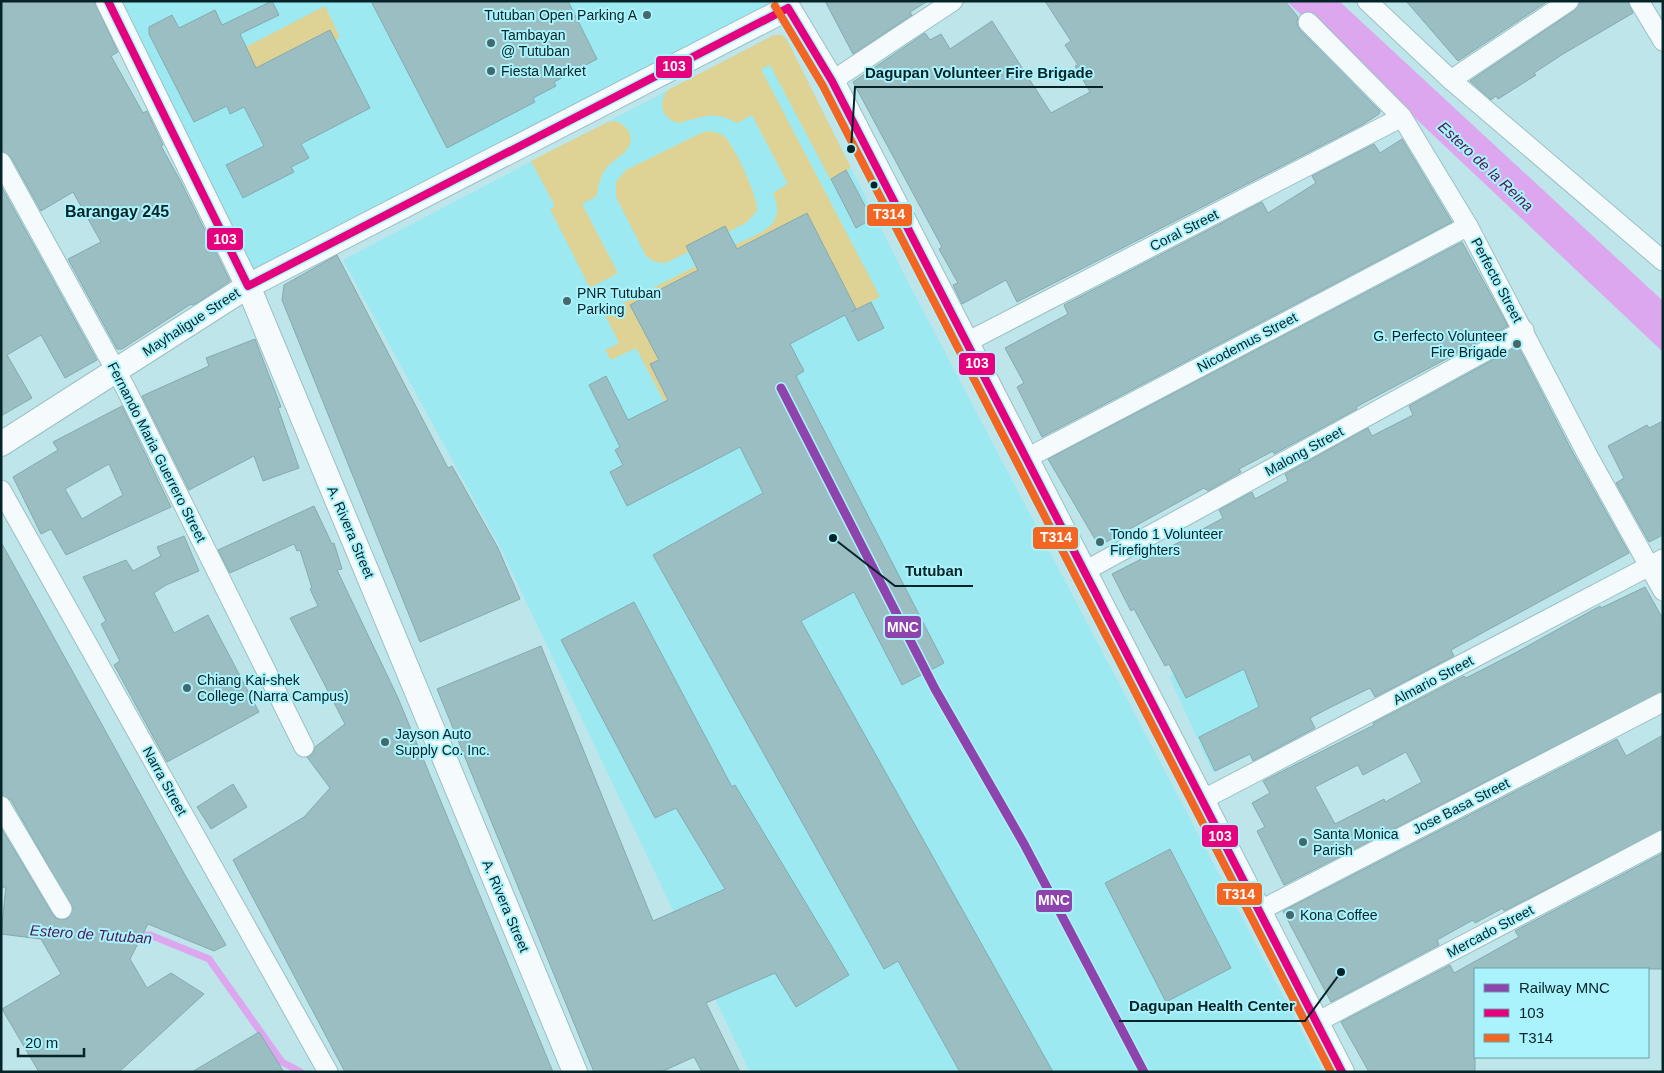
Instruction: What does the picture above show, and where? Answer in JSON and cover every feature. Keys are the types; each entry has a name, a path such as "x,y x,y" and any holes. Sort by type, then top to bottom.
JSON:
{"street":[{"name":"A. Rivera Street","path":"108,1 248,286 575,1072"},
{"path":"832,81 953,1"},
{"path":"1367,1 1451,80 1663,261"},
{"path":"1451,80 1569,1"},
{"path":"1639,1 1663,42"},
{"name":"Mayhaligue Street","path":"1,444 248,286 786,5"},
{"path":"786,5 832,81 1342,1072"},
{"name":"Perfecto Street","path":"1308,22 1402,117 1468,226 1524,330 1587,454 1656,563 1663,591"},
{"name":"Coral Street","path":"967,342 1402,117"},
{"name":"Fernando Maria Guerrero Street","path":"1,162 116,370 304,747"},
{"name":"Nicodemus Street","path":"1027,458 1468,226"},
{"name":"Malong Street","path":"1085,571 1524,330"},
{"name":"Narra Street","path":"1,490 328,1072"},
{"name":"Almario Street","path":"1202,800 1656,563"},
{"name":"Jose Basa Street","path":"1259,911 1663,702"},
{"path":"1,806 62,909"},
{"name":"Mercado Street","path":"1317,1022 1663,840"}],"shaded area":[{"path":"112,1 792,1 250,281"},
{"path":"325,6 340,37 335,40 330,30 185,104 174,84"},
{"path":"774,35 782,35 787,40 908,282 1323,1072 750,1072 500,547 343,260"},
{"path":"774,35 782,35 787,40 851,168 830,179 770,65 761,69 880,297 856,309 807,214 737,249 735,245 762,232 774,221 777,214 777,204 773,193 788,184 752,115 737,123 721,116 708,116 678,123 668,118 663,110 663,100 668,90"},
{"path":"614,121 623,125 628,130 631,139 630,144 605,170 597,196 582,204 618,273 590,288 550,209 555,206 531,161 608,122"},
{"path":"709,131 724,136 734,150 750,184 757,204 757,211 746,223 666,263 655,262 646,256 616,197 616,182 626,170 701,133"},
{"path":"696,266 698,270 630,305 659,360 651,364 671,405 667,407 636,348 611,360 605,350 619,343 604,313"},
{"path":"1245,636 1286,737 1213,773 1169,676"}],"water":[{"name":"Estero de la Reina","path":"1286,1 1339,1 1663,301 1663,352 1378,83"}],"building":[{"path":"1,1 94,1 118,52 111,56 143,113 147,111 163,145 161,146 230,281 122,349 117,349 68,259 101,242 73,192 41,211 11,157 1,151"},
{"path":"272,1 279,15 240,34 256,68 330,30 370,108 301,144 309,158 291,167 294,172 243,198 226,165 264,146 244,107 230,114 227,106 194,122 149,34 149,27 172,15 179,28 215,10 222,25"},
{"name":"Fiesta Market","path":"371,1 568,1 597,59 554,82 556,86 533,98 535,102 447,148"},
{"path":"825,1 928,1 910,12 912,15 853,54"},
{"path":"1045,1 1285,1 1298,17 1297,24 1300,30 1380,111 1379,114 1362,125 1017,302 1006,280 962,304 953,285 958,283 939,249 942,247 853,82 925,33 930,40 941,34 950,49 992,21 1051,113 1090,92 1075,66 1078,65 1065,45 1071,41"},
{"path":"1406,1 1548,1 1458,61"},
{"path":"1580,1 1628,1 1633,13 1563,54 1534,73 1536,75 1498,99 1496,96 1491,100 1470,81 1575,10"},
{"path":"1402,139 1452,222 1042,437 1017,387 1024,383 1005,348 1068,314 1064,305 1262,202 1268,213 1316,183 1312,176 1374,144 1380,153"},
{"path":"846,170 872,219 856,228 831,179"},
{"path":"1,186 97,360 65,378 41,335 7,355 32,398 1,416"},
{"path":"807,213 856,309 851,312 871,302 884,328 858,341 845,315 790,344 804,371 796,376 944,663 902,685 854,592 801,621 1053,1072 960,1072 898,961 884,969 653,555 763,493 740,447 627,506 610,472 623,465 615,450 620,447 589,385 606,376 628,420 668,400 650,364 659,360 630,305 698,270 686,246 725,226 737,249"},
{"path":"1462,242 1508,326 1356,407 1357,409 1274,454 1273,451 1239,469 1241,472 1208,491 1204,488 1099,546 1048,459"},
{"path":"337,255 448,468 452,466 498,548 520,599 420,642 282,300 284,285"},
{"path":"255,339 281,407 278,408 299,468 263,481 254,456 189,490 142,396 209,366 206,358"},
{"path":"1518,346 1572,451 1629,553 1451,650 1454,656 1375,697 1370,688 1310,718 1315,728 1253,761 1250,754 1215,771 1199,737 1259,707 1244,669 1186,698 1169,664 1165,666 1134,609 1131,611 1112,574 1151,554 1152,557 1223,518 1219,510 1252,492 1255,499 1288,481 1285,474 1368,428 1372,436 1413,415 1409,406"},
{"path":"122,406 171,507 66,555 51,529 41,534 13,477 58,450 53,442","holes":["109,464 123,495 82,519 65,489"]},
{"path":"1663,421 1663,535 1649,542 1616,483 1624,478 1608,446 1647,425 1649,428"},
{"path":"314,506 332,544 334,543 342,569 337,570 398,698 553,1072 345,1072 233,860 304,817 330,788 307,757 313,754 315,747 345,724 290,618 318,606 310,589 312,588 300,550 297,551 294,544 230,573 218,550"},
{"name":"Chiang Kai-shek College (Narra Campus)","path":"184,536 199,571 166,585 154,593 174,633 208,615 259,712 167,762 114,665 120,661 101,624 106,621 83,577 126,560 133,571 161,556 157,547"},
{"path":"1,542 185,875 226,945 214,951 148,924 130,959 147,988 171,973 204,994 119,1072 39,1072 2,1009 61,974 41,939 1,934 6,886 1,889 1,828 53,915 57,919 67,919 73,909 11,800 1,795"},
{"path":"1645,587 1663,619 1663,691 1284,885 1257,831 1265,827 1252,803 1270,793 1263,781 1374,725 1373,723 1464,676 1466,678 1515,653 1600,606 1601,608","holes":["1406,752 1422,782 1385,802 1384,799 1335,824 1315,787 1358,765 1363,775"]},
{"path":"634,602 732,787 735,785 849,975 796,1007 775,973 706,1003 740,1072 702,1072 694,1057 661,1072 594,1072 437,689 541,646 653,921 725,889 676,808 655,818 561,640"},
{"path":"1663,735 1663,829 1504,911 1503,908 1475,923 1473,920 1437,940 1439,945 1331,1002 1283,911 1617,739 1626,756"},
{"path":"233,784 247,807 211,829 197,807"},
{"path":"1170,849 1231,968 1166,1002 1105,883"},
{"path":"1663,853 1663,969 1474,968 1475,1072 1369,1072 1341,1022 1450,965 1454,973 1519,937 1515,931"},
{"path":"259,1032 284,1072 192,1072"}],"waterway":[{"name":"Estero de Tutuban","path":"134,935 150,935 209,959 282,1062 301,1072"}],"rail line":[{"name":"MNC","path":"781,388 935,689 1024,844 1144,1072"}],"transit line":[{"name":"103","path":"108,1 248,286 788,8 832,81 1342,1072"},
{"name":"T314","path":"775,6 823,86 1331,1072"}],"place":[{"name":"Tutuban Open Parking A","path":"647,15"},
{"name":"Tambayan @ Tutuban","path":"491,43"},
{"name":"Fiesta Market","path":"491,71"},
{"name":"Dagupan Volunteer Fire Brigade","path":"851,149"},
{"name":"PNR Tutuban Parking","path":"567,301"},
{"name":"G. Perfecto Volunteer Fire Brigade","path":"1517,344"},
{"name":"Tutuban","path":"833,538"},
{"name":"Tondo 1 Volunteer Firefighters","path":"1100,542"},
{"name":"Chiang Kai-shek College (Narra Campus)","path":"187,688"},
{"name":"Jayson Auto Supply Co. Inc.","path":"385,742"},
{"name":"Santa Monica Parish","path":"1303,842"},
{"name":"Kona Coffee","path":"1290,915"},
{"name":"Dagupan Health Center","path":"1341,972"}],"district":[{"name":"Barangay 245","path":"117,211"}]}
